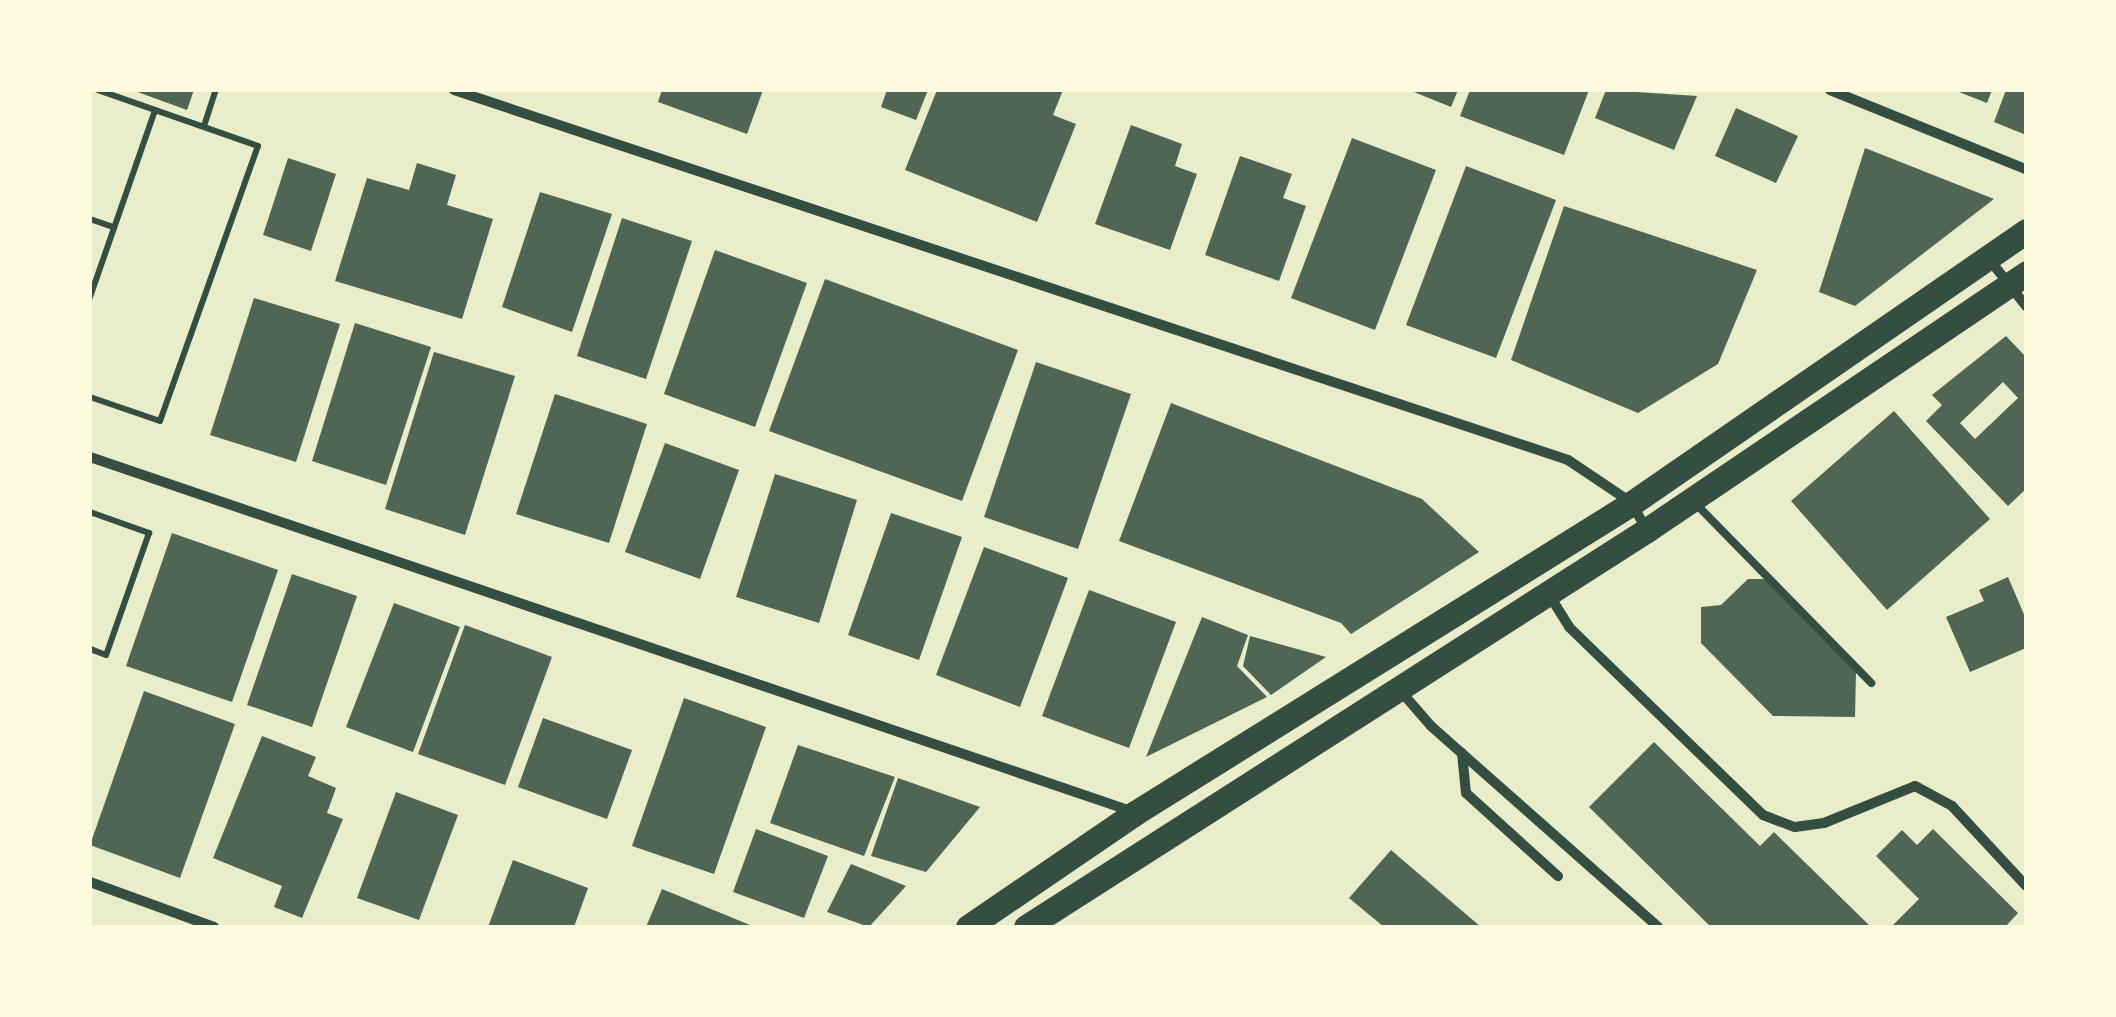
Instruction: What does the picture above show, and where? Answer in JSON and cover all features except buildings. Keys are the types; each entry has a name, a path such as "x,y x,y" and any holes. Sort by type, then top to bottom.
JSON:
{"main road":[{"path":"968,927 1135,813 1632,502 2026,231"},
{"path":"1026,927 1647,530 2016,279"}],"street":[{"path":"454,90 1568,460 1632,502 1647,530"},
{"path":"1830,90 2026,170"},
{"path":"1988,258 2016,279 2026,306"},
{"path":"90,458 1135,813"},
{"path":"1548,592 1569,627 1763,815 1795,828 1824,824 1915,786 1952,806 2026,886"},
{"path":"1397,687 1462,754 1658,927"},
{"path":"1462,754 1466,794 1558,876"},
{"path":"90,882 214,927"}],"lane":[{"path":"1691,500 1871,683"}],"path":[{"path":"90,397 160,420 258,146 98,90"},
{"path":"204,126 216,90"},
{"path":"90,298 155,110"},
{"path":"90,219 113,227"},
{"path":"90,512 149,532 106,655 90,649"}]}
